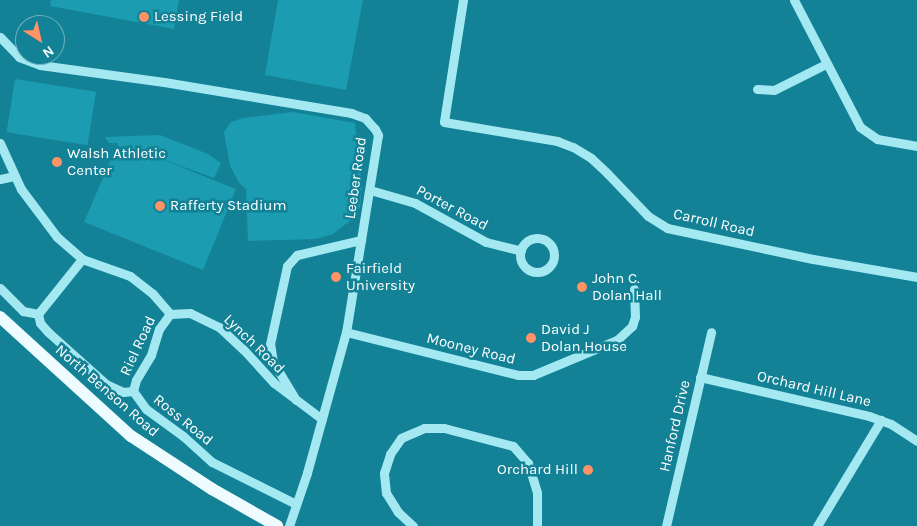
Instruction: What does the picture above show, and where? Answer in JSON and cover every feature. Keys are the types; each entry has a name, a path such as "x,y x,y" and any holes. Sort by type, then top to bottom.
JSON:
{"main road":[{"name":"North Benson Road","path":"0,317 131,436 212,489 278,526"}],"street":[{"name":"Carroll Road","path":"463,0 444,122 557,141 573,147 601,168 648,216 668,228 813,260 917,277"},
{"path":"794,0 854,119 865,133 889,142 917,146"},
{"name":"Leeber Road","path":"0,37 19,57 40,65 164,82 365,118 378,135 346,332 289,526"},
{"path":"758,89 774,90 826,64"},
{"path":"0,143 14,176 30,203 52,231 82,258 130,276 152,293 170,314"},
{"path":"0,179 14,176"},
{"name":"Porter Road","path":"370,190 416,202 486,242 521,251"},
{"name":"Lynch Road","path":"296,400 274,362 270,344 287,266 297,255 361,240"},
{"path":"0,288 23,310 38,314 82,258"},
{"name":"Mooney Road","path":"346,332 518,376 534,374 617,340 632,326 635,317 634,289"},
{"name":"Lynch Road","path":"170,314 190,313 218,327 274,383 322,419"},
{"name":"Ross Road","path":"38,314 44,328 106,384 123,392 133,391 146,409 183,436 212,462 296,504"},
{"name":"Riel Road","path":"133,391 136,380 152,355 159,329 170,314"},
{"name":"Hanford Drive","path":"666,526 710,332"},
{"name":"Orchard Hill Lane","path":"700,377 881,420 917,441"},
{"path":"817,526 881,420"},
{"path":"413,526 398,512 386,493 384,473 390,454 401,438 424,428 444,428 513,446 528,463 537,493 537,526"}],"shaded area":[{"name":"Lessing Field","path":"51,0 179,0 174,29 50,6"},
{"path":"278,0 363,0 346,90 265,75"},
{"path":"15,79 96,92 88,145 7,132"},
{"path":"293,112 355,123 362,187 360,208 351,220 333,234 316,239 248,241 246,189 240,184 230,166 224,132 231,122 243,118"},
{"name":"Rafferty Stadium","path":"160,135 208,154 221,163 214,178 156,157 236,189 203,270 84,222 118,143 109,143 105,137"}],"place":[{"name":"Lessing Field","path":"144,17"},
{"name":"Walsh Athletic Center","path":"57,162"},
{"name":"Rafferty Stadium","path":"160,206"},
{"name":"Fairfield University","path":"336,277"},
{"name":"John C. Dolan Hall","path":"582,287"},
{"name":"David J Dolan House","path":"531,338"},
{"name":"Orchard Hill","path":"588,470"}]}
